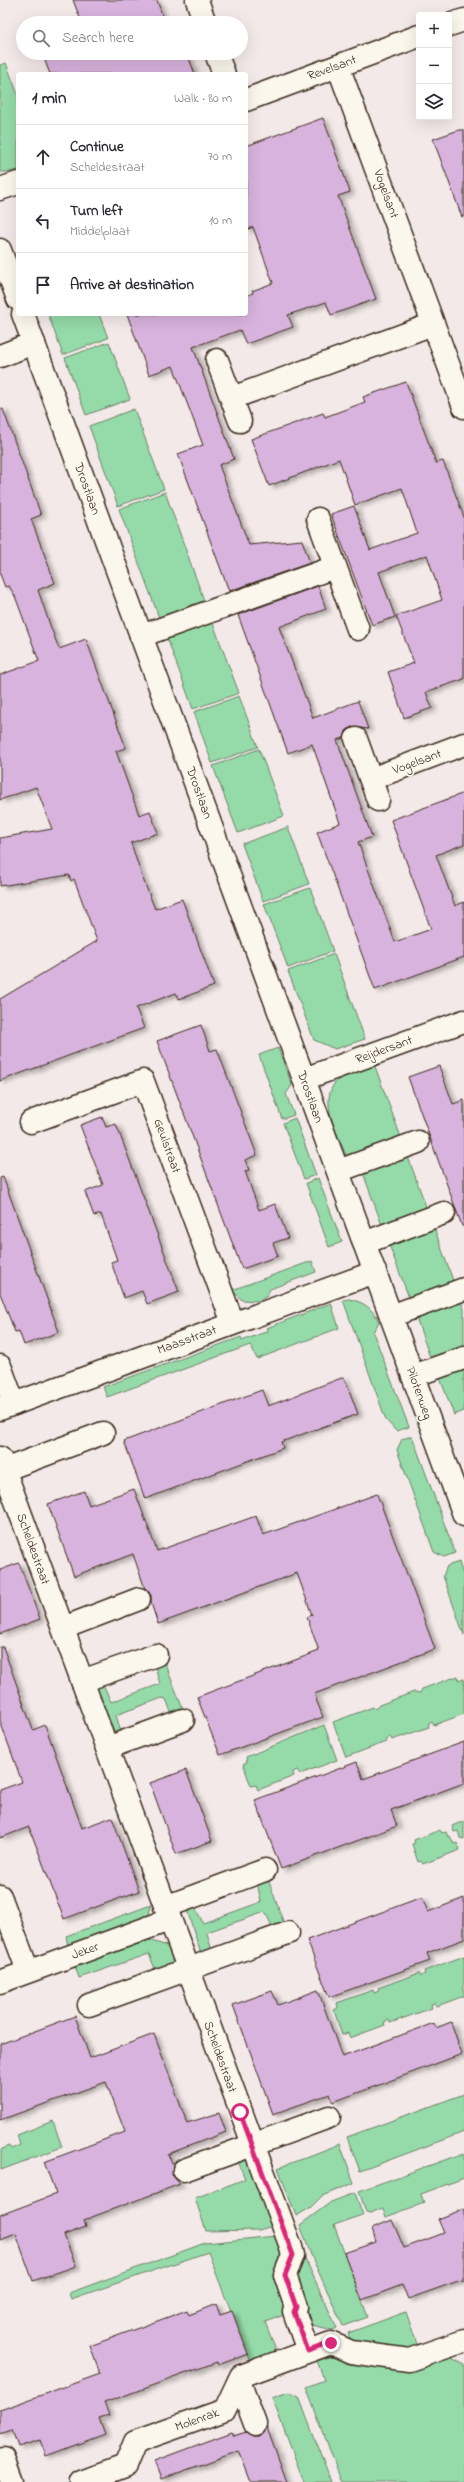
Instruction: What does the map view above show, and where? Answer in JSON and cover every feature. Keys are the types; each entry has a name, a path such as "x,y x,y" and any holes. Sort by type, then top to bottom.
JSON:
{"street":[{"path":"197,0 203,16"},
{"path":"452,24 464,20"},
{"name":"Revelsant","path":"248,99 416,37"},
{"path":"219,60 223,72"},
{"name":"Vogelsant","path":"338,66 464,407"},
{"path":"0,190 16,184"},
{"path":"0,250 16,294"},
{"name":"Drostlaan","path":"24,316 375,1272"},
{"path":"232,398 433,324"},
{"path":"0,356 34,343"},
{"path":"217,360 240,421"},
{"path":"318,520 358,629"},
{"path":"141,636 335,567"},
{"path":"356,739 378,800"},
{"name":"Vogelsant","path":"371,779 464,744"},
{"name":"Reijdersant","path":"304,1079 464,1021"},
{"name":"Geulstraat","path":"31,1122 144,1081 233,1323"},
{"path":"338,1171 418,1142"},
{"path":"364,1243 444,1213"},
{"name":"Maasstraat","path":"7,1406 375,1272"},
{"name":"Pilotenweg","path":"375,1272 464,1514"},
{"path":"391,1316 464,1289"},
{"path":"413,1376 464,1358"},
{"path":"0,1366 7,1406"},
{"name":"Scheldestraat","path":"103,1433 2,1464 293,2255 285,2275 296,2307 294,2312 308,2351"},
{"path":"62,1628 139,1599"},
{"path":"82,1681 156,1655"},
{"path":"107,1748 183,1720"},
{"path":"167,1913 265,1870"},
{"path":"0,1896 28,1972"},
{"name":"Jeker","path":"0,1982 28,1972 167,1913"},
{"path":"89,2006 288,1932"},
{"path":"184,2170 329,2117"},
{"path":"255,2424 239,2381 241,2376 331,2343 351,2352 409,2360 464,2341"},
{"name":"Molenrak","path":"80,2482 125,2466 135,2442 225,2410 239,2381"},
{"path":"3,2458 12,2482"}],"green space":[{"path":"6,63 16,90 16,170 9,172 0,172 0,65"},
{"path":"49,316 100,316 108,338 63,355"},
{"path":"109,342 130,399 86,415 65,358"},
{"path":"134,409 164,489 118,506 89,426"},
{"path":"165,492 206,606 161,623 119,509"},
{"path":"211,618 239,693 193,709 166,635"},
{"path":"239,696 258,747 212,763 194,712"},
{"path":"259,749 284,816 238,833 213,766"},
{"path":"288,827 309,884 263,901 242,844"},
{"path":"310,888 333,951 288,968 264,904"},
{"path":"334,954 365,1039 335,1049 314,1040 288,971"},
{"path":"278,1048 292,1085 286,1094 294,1115 282,1119 259,1055"},
{"path":"374,1064 402,1140 348,1160 335,1130 329,1107 329,1097 332,1087 343,1076"},
{"path":"295,1118 316,1175 304,1179 283,1123"},
{"path":"407,1154 428,1212 383,1228 362,1170"},
{"path":"318,1178 342,1242 329,1247 306,1183"},
{"path":"433,1225 455,1286 411,1303 388,1242"},
{"path":"312,1261 316,1272 270,1289 266,1297 258,1301 242,1300 232,1290"},
{"path":"459,1296 464,1309 464,1352 432,1363 414,1312"},
{"path":"349,1299 367,1306 379,1322 373,1332 409,1427 396,1431 386,1420 343,1300"},
{"path":"331,1303 339,1328 257,1359 250,1345 107,1397 103,1387 241,1337 242,1341 268,1331 267,1328"},
{"path":"464,1364 464,1411 454,1415 438,1373"},
{"path":"412,1436 455,1553 444,1557 434,1552 397,1450 402,1439"},
{"path":"459,1562 464,1578 464,1635 443,1576 447,1566"},
{"path":"164,1661 183,1709 172,1714 166,1699 162,1698 116,1715 121,1732 113,1735 96,1688 103,1684 111,1702 160,1684 155,1666"},
{"path":"458,1676 459,1680 464,1679 464,1714 434,1725 432,1722 428,1724 429,1727 392,1740 390,1737 386,1739 386,1742 346,1757 333,1722 373,1707 375,1709 379,1705 414,1692 420,1693 422,1689"},
{"path":"324,1725 337,1760 300,1774 297,1770 293,1772 294,1776 258,1790 256,1785 251,1786 243,1764 247,1762 246,1757"},
{"path":"464,1821 464,1839 460,1838 458,1831 454,1832 452,1826"},
{"path":"440,1830 442,1833 446,1832 448,1837 450,1836 454,1844 457,1843 460,1850 423,1864 421,1861 418,1862 412,1844 415,1843 414,1840"},
{"path":"268,1879 284,1924 273,1928 265,1912 210,1931 207,1933 212,1951 201,1954 187,1910 194,1905 203,1923 261,1902 257,1882"},
{"path":"151,1905 149,1915 138,1922 68,1946 66,1936"},
{"path":"149,1940 167,1946 175,1963 156,1971 149,1954 79,1978 75,1966"},
{"path":"464,1956 464,1996 437,2006 435,2003 431,2004 432,2008 390,2023 389,2020 384,2022 385,2025 350,2038 348,2033 342,2035 334,2010 338,2008 337,2003 373,1990 374,1993 379,1991 378,1988 419,1973 421,1976 425,1974 424,1971"},
{"path":"464,2094 464,2132 360,2171 347,2137"},
{"path":"53,2121 62,2147 1,2170 1,2149 9,2146 11,2149 20,2145 17,2135"},
{"path":"340,2144 354,2183 322,2196 310,2208 296,2216 278,2168"},
{"path":"464,2153 464,2178 421,2194 424,2203 386,2217 383,2208 370,2213 366,2212 359,2191"},
{"path":"248,2159 272,2226 259,2230 206,2231 195,2198 245,2179 238,2161"},
{"path":"355,2193 363,2215 334,2225 368,2317 343,2326 311,2255 300,2225 331,2202"},
{"path":"276,2236 283,2256 288,2308 284,2315 265,2322 275,2348 272,2354 250,2362 208,2252 71,2299 69,2293 205,2243"},
{"path":"304,2256 337,2328 333,2330 312,2325 294,2277"},
{"path":"406,2312 418,2347 405,2352 352,2344 348,2333"},
{"path":"329,2357 413,2369 449,2357 464,2364 464,2482 342,2482 306,2387 324,2380 317,2361"},
{"path":"288,2392 299,2397 331,2482 304,2482 272,2398"}],"building":[{"path":"73,0 157,0 162,16 79,16"},
{"path":"45,60 190,60 194,72 49,72"},
{"path":"323,118 350,192 338,196 376,299 331,315 326,302 288,315 293,327 246,344 240,330 193,347 234,459 219,465 249,545 302,540 310,563 229,591 178,454 203,445 173,366 149,375 128,316 248,316 248,295 253,293 252,291 273,283 253,227 248,229 248,145"},
{"path":"459,130 464,130 464,216 462,217 433,139"},
{"path":"406,382 436,463 443,461 464,517 464,679 426,692 432,708 404,718 388,672 414,663 396,616 442,600 427,555 379,572 395,617 372,625 331,514 354,506 370,550 417,533 402,488 355,505 339,459 269,486 251,439 323,413 325,417 365,402 363,397"},
{"path":"0,409 3,409 41,515 31,519 55,583 38,590 50,625 59,649 86,639 126,748 116,751 139,815 150,811 158,833 131,843 141,874 155,909 182,899 214,986 179,999 176,993 136,1008 144,1028 0,1081 0,999 97,941 74,879 71,881 69,875 0,886 0,838 52,829 36,787 0,800 0,675 39,661 15,596 9,586 5,587 0,574"},
{"path":"318,586 326,609 279,627 313,718 358,701 368,729 351,727 346,731 344,738 337,740 372,837 358,842 395,942 431,929 391,820 464,793 464,844 436,855 455,906 464,902 464,957 375,990 317,832 340,823 312,744 288,753 238,615"},
{"path":"201,1025 210,1051 217,1049 257,1155 245,1160 249,1170 245,1171 259,1210 275,1204 288,1238 273,1243 278,1256 242,1269 157,1041"},
{"path":"439,1066 453,1104 464,1100 464,1226 462,1226 408,1077"},
{"path":"102,1117 106,1127 116,1124 179,1292 147,1304 142,1291 124,1298 111,1262 117,1260 101,1214 94,1216 85,1192 103,1185 80,1125"},
{"path":"3,1177 59,1332 24,1345 19,1331 15,1332 0,1293 0,1178"},
{"path":"344,1377 358,1414 281,1442 283,1448 145,1499 124,1441 262,1390 268,1406"},
{"path":"134,1489 157,1551 256,1516 263,1535 377,1494 435,1649 314,1694 323,1717 220,1755 197,1697 319,1651 307,1617 312,1615 297,1573 158,1624 151,1603 151,1595 145,1589 133,1554 74,1576 48,1504 84,1491 89,1505"},
{"path":"19,1563 40,1619 0,1634 0,1570"},
{"path":"0,1647 3,1647 33,1730 45,1725 82,1828 112,1817 139,1891 64,1919 29,1827 0,1838 0,1790 22,1782 0,1721"},
{"path":"464,1742 464,1783 391,1810 397,1826 281,1869 255,1800 357,1762 363,1779"},
{"path":"186,1770 212,1841 176,1854 150,1783"},
{"path":"422,1897 428,1912 464,1898 464,1939 427,1953 430,1961 329,1997 307,1940"},
{"path":"318,1990 342,2057 434,2023 436,2028 451,2022 462,2054 333,2102 330,2094 273,2114 233,2005 272,1991 278,2005"},
{"path":"75,2016 90,2058 154,2034 187,2123 219,2113 226,2132 168,2154 173,2166 172,2175 180,2184 84,2220 86,2227 64,2235 76,2266 33,2281 16,2234 0,2240 0,2215 56,2194 44,2162 125,2132 106,2082 0,2120 0,2044"},
{"path":"464,2209 464,2282 461,2280 408,2299 402,2285 362,2300 344,2253 376,2242 372,2228 392,2220 404,2248 444,2233 438,2219"},
{"path":"216,2304 220,2315 232,2311 248,2354 218,2365 217,2362 104,2403 109,2415 99,2418 105,2434 46,2456 40,2440 18,2447 12,2430 0,2434 0,2410 100,2374 90,2346 187,2310 189,2315"},
{"path":"267,2427 287,2482 251,2482 239,2451 161,2479 154,2461 232,2432 234,2436 246,2432 253,2436 259,2436"}],"route":[{"path":"240,2112 293,2255 285,2275 296,2307 294,2312 308,2351 331,2343"}]}
